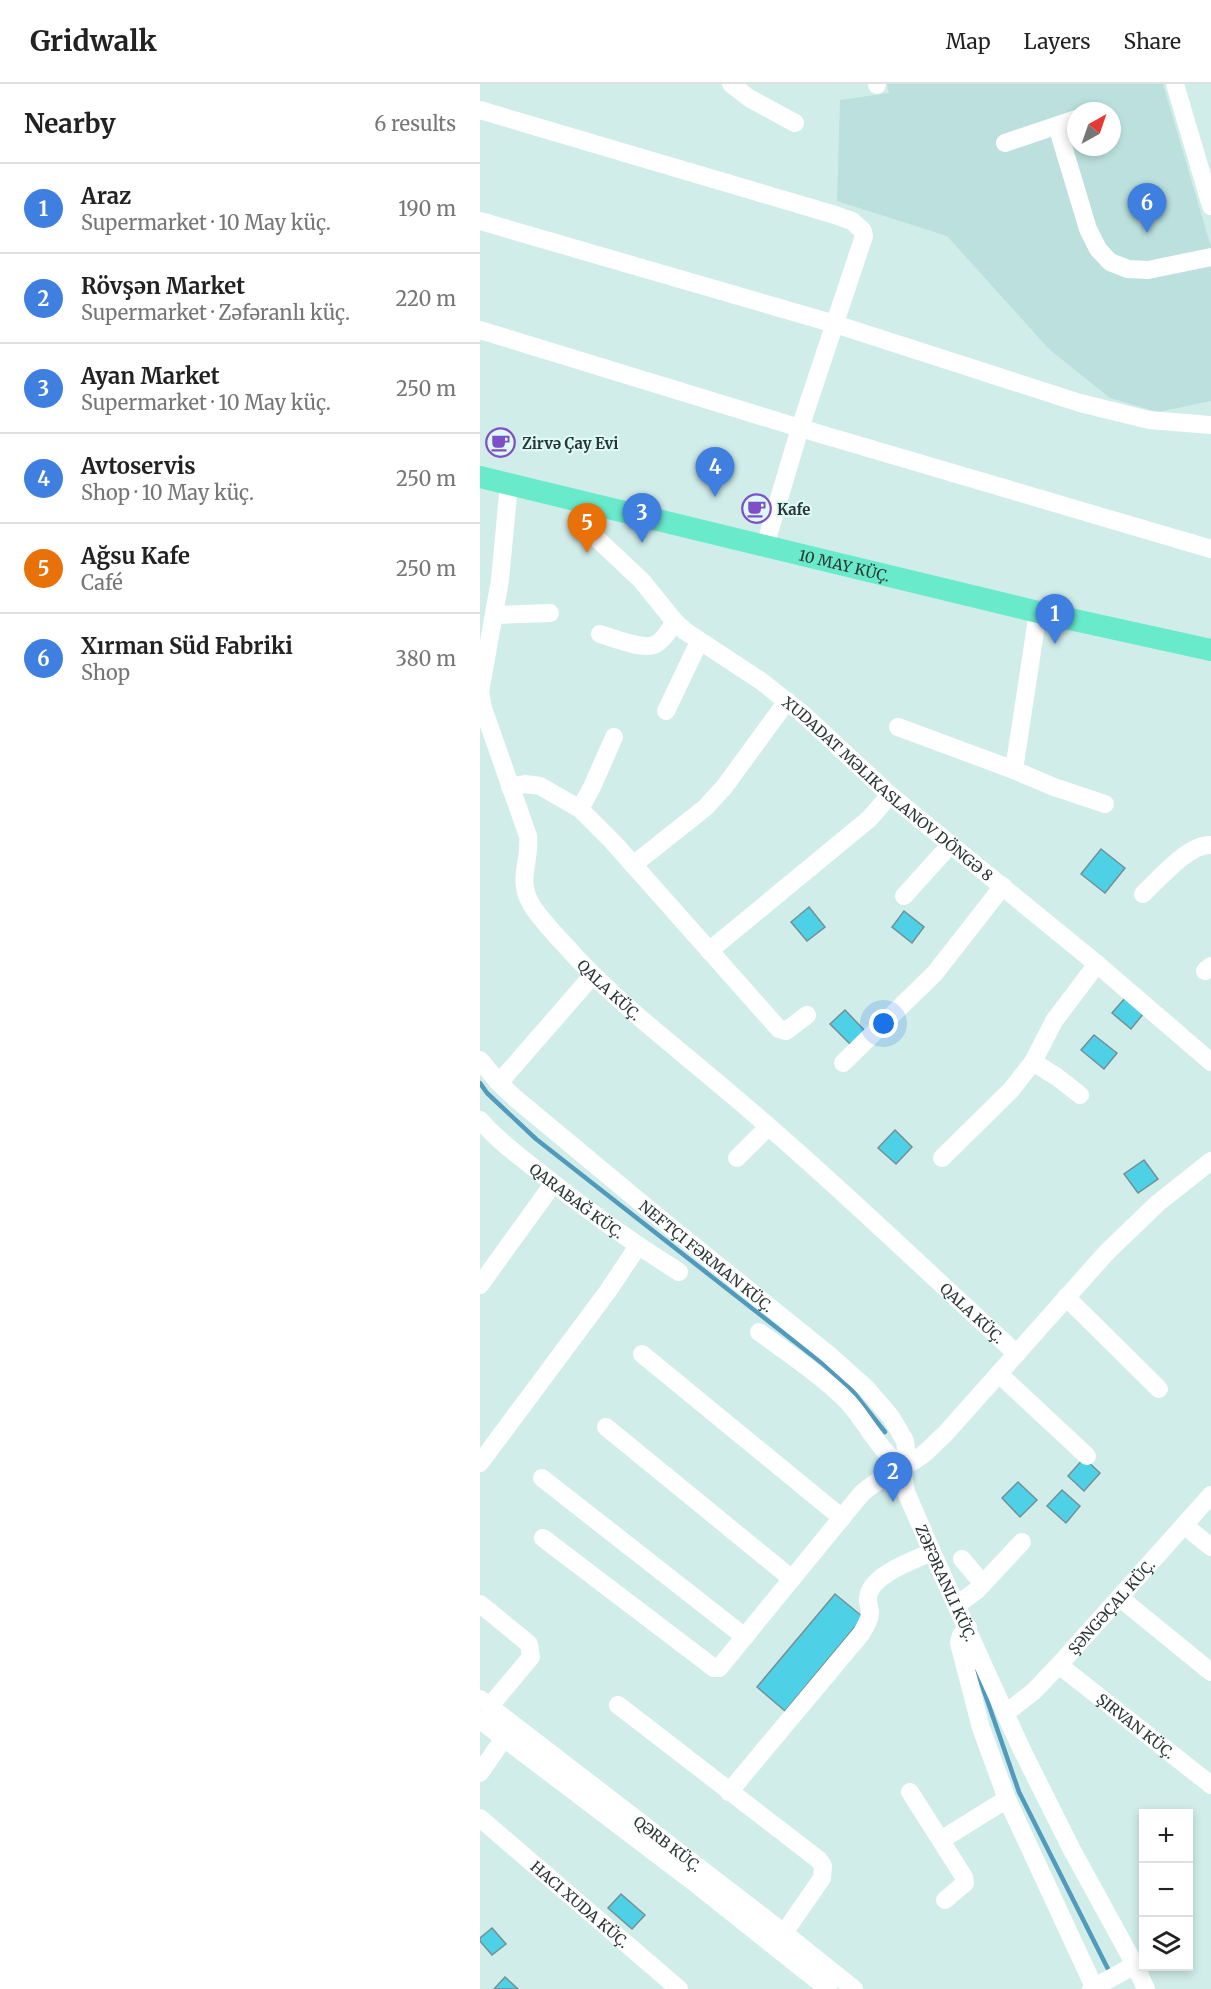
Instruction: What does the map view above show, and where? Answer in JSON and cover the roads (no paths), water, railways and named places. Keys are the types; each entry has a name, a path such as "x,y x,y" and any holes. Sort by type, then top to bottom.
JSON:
{"main road":[{"name":"10 MAY KÜÇ.","path":"480,477 1038,612 1211,651"}],"street":[{"path":"731,84 749,98 795,123"},
{"path":"1175,84 1211,206"},
{"path":"480,110 852,221 863,231 864,236 800,428 765,546"},
{"path":"1005,143 1067,122"},
{"path":"1057,126 1088,229 1098,249 1110,262 1128,269 1148,270 1211,257"},
{"path":"480,221 835,324 1080,403 1149,420 1211,425"},
{"path":"480,330 800,428 1211,549"},
{"name":"QALA KÜÇ.","path":"509,484 501,580 480,692 483,708 528,836 529,847 523,879 531,903 546,924 592,976 768,1127 1017,1354"},
{"name":"XUDADAT MƏLIKASLANOV DÖNGƏ 8","path":"588,504 586,526 590,532 642,581 675,622 699,642 787,700 819,726 890,795 1003,886 1211,1062"},
{"path":"1014,770 1038,612"},
{"path":"495,615 550,613"},
{"path":"600,634 650,646 658,643 675,622"},
{"path":"666,711 699,642"},
{"path":"633,865 706,807 725,786 787,700"},
{"path":"898,727 1054,787 1105,804"},
{"path":"580,809 614,737"},
{"path":"510,787 525,784 540,786 580,809 779,1029 786,1031 807,1015"},
{"path":"709,951 869,819 890,795"},
{"path":"904,896 951,844"},
{"path":"1143,894 1188,854 1205,845 1211,845"},
{"path":"843,1063 934,973 1003,886"},
{"path":"942,1158 1011,1090 1033,1062 1054,1021 1096,964"},
{"path":"499,1083 592,976"},
{"name":"NEFTÇI FƏRMAN KÜÇ.","path":"480,1060 499,1083 658,1217 828,1354 866,1388 901,1431 906,1449 903,1476 906,1491 932,1552 1072,1850 1146,1989"},
{"path":"1033,1062 1080,1095"},
{"name":"QARABAĞ KÜÇ.","path":"480,1120 553,1184 638,1246 679,1272"},
{"path":"737,1158 768,1127"},
{"path":"543,1538 714,1668 719,1668 862,1493 924,1454 945,1434 1066,1297 1136,1224 1158,1203 1211,1161"},
{"path":"480,1285 553,1184"},
{"path":"480,1464 608,1291 638,1246"},
{"path":"1066,1297 1159,1389"},
{"path":"759,1332 830,1385 864,1421 892,1459 904,1467"},
{"path":"642,1354 842,1518"},
{"path":"999,1374 1087,1456"},
{"path":"606,1427 792,1579"},
{"path":"542,1478 745,1637"},
{"name":"ŞƏNGƏÇAL KÜÇ.","path":"1006,1713 1033,1692 1059,1665 1211,1495"},
{"path":"1184,1525 1211,1547"},
{"path":"957,1605 983,1584 1022,1542"},
{"path":"729,1792 861,1634 868,1620 870,1611 867,1598 872,1587 891,1571 932,1552"},
{"path":"962,1559 983,1584"},
{"path":"1120,1598 1211,1672"},
{"path":"480,1604 529,1644 531,1650 531,1657 483,1708"},
{"path":"968,1627 961,1635 959,1643 981,1728 1006,1799 1093,1988 1135,1965"},
{"name":"ŞIRVAN KÜÇ.","path":"1059,1665 1211,1785"},
{"path":"618,1705 819,1860 823,1866 822,1878 784,1933"},
{"name":"QƏRB KÜÇ.","path":"483,1708 504,1738 691,1880 828,1989"},
{"name":"QƏRB KÜÇ.","path":"483,1708 784,1933 854,1989"},
{"path":"480,1773 504,1738"},
{"path":"910,1792 964,1877 965,1883 945,1900"},
{"path":"940,1840 1006,1799"},
{"path":"480,1818 679,1989"}],"waterway":[{"path":"480,1083 487,1093 536,1139 823,1364 851,1389 885,1432"},
{"path":"977,1671 1019,1792 1110,1973"}],"place":[{"name":"Xırman Süd Fabriki","path":"1147,233"},
{"name":"Zirvə Çay Evi","path":"501,443"},
{"name":"Avtoservis","path":"715,497"},
{"name":"Kafe","path":"756,509"},
{"name":"Ayan Market","path":"642,543"},
{"name":"Ağsu Kafe","path":"587,553"},
{"name":"Araz","path":"1055,644"},
{"name":"Rövşən Market","path":"893,1502"}]}
